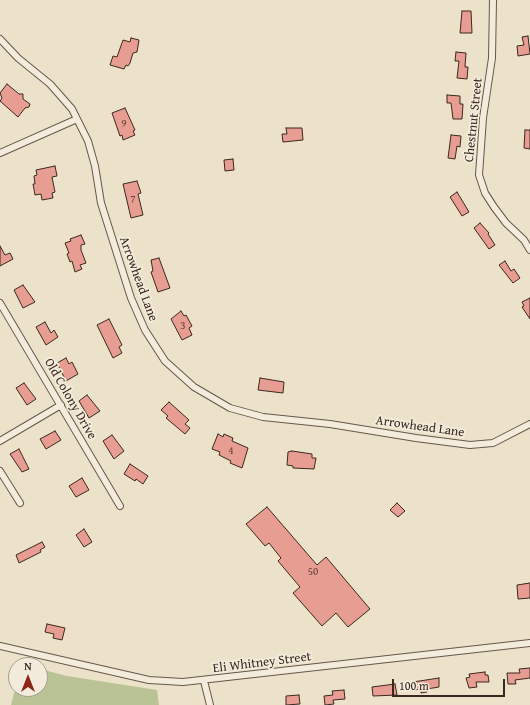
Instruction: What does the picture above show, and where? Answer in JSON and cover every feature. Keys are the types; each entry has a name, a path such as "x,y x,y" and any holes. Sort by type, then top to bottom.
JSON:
{"street":[{"name":"Chestnut Street","path":"494,0 492,58 483,118 479,175 485,193 494,208 506,223 524,240 530,250"},
{"name":"Arrowhead Lane","path":"0,39 18,58 60,94 77,119 88,141 95,166 101,203 131,298 144,330 165,361 177,374 206,396 230,408 263,418 330,424 470,445 494,443 530,424"},
{"path":"0,153 77,119"},
{"name":"Old Colony Drive","path":"0,302 120,506"},
{"path":"0,441 61,405"},
{"path":"0,472 20,503"},
{"name":"Eli Whitney Street","path":"0,646 149,680 183,682 204,681 530,643"},
{"path":"204,681 210,705"}],"green space":[{"path":"48,671 67,676 157,690 159,705 11,705 13,697 48,697"}],"building":[{"path":"462,11 471,11 472,33 460,33"},
{"path":"528,36 530,54 518,56 517,46 524,45 522,37"},
{"path":"131,38 139,40 137,52 133,53 128,66 126,65 124,69 110,65 113,56 117,57 123,40 130,42"},
{"path":"456,52 466,53 465,67 468,67 467,79 457,78 459,61 455,61"},
{"path":"7,84 19,94 23,94 23,99 30,104 29,107 25,108 18,117 0,101 2,98 0,93"},
{"path":"447,95 460,96 460,104 463,104 462,119 453,119 451,103 447,103"},
{"path":"125,108 135,130 133,131 135,135 123,140 122,135 120,136 112,113"},
{"path":"286,128 302,128 303,140 283,142 282,134 287,134"},
{"path":"525,130 530,130 530,149 524,148"},
{"path":"451,135 461,136 460,147 457,146 455,159 448,158"},
{"path":"233,159 234,170 225,171 224,160"},
{"path":"55,166 57,176 52,177 55,192 52,193 53,198 42,200 41,194 35,195 33,184 35,184 34,176 37,175 36,170"},
{"path":"137,181 141,193 138,194 143,215 131,218 123,184"},
{"path":"457,192 469,212 462,216 450,197"},
{"path":"480,223 489,233 488,234 495,245 489,249 474,228"},
{"path":"81,235 85,244 81,245 81,250 86,263 80,265 82,269 75,272 72,261 70,262 67,254 69,253 65,243 71,241 70,239"},
{"path":"0,246 5,255 10,253 13,259 0,266"},
{"path":"159,258 170,288 158,292 151,272 153,271 151,260"},
{"path":"505,261 511,271 514,269 520,278 513,283 499,265"},
{"path":"23,285 35,302 23,308 14,290"},
{"path":"530,298 530,319 522,307 524,306 522,302"},
{"path":"181,311 184,316 186,315 192,326 189,328 192,335 182,340 171,319"},
{"path":"109,319 122,345 119,347 122,353 113,358 97,325"},
{"path":"45,322 51,333 54,330 58,337 46,345 36,327"},
{"path":"66,358 69,364 72,362 78,374 66,381 57,363"},
{"path":"260,378 284,382 283,393 258,390"},
{"path":"24,383 36,399 27,405 16,388"},
{"path":"87,395 100,411 89,418 79,401"},
{"path":"169,402 189,420 185,424 190,428 185,434 166,418 168,416 161,410"},
{"path":"55,431 61,440 46,449 40,439"},
{"path":"218,434 223,437 224,434 233,438 232,441 248,448 242,468 230,463 231,461 219,455 220,452 212,449"},
{"path":"112,435 124,451 114,459 103,441"},
{"path":"19,449 29,469 22,472 10,454"},
{"path":"292,451 312,454 312,458 316,458 314,469 293,468 293,466 287,465 288,452"},
{"path":"130,464 148,476 143,484 124,474"},
{"path":"82,478 89,490 76,497 69,486"},
{"path":"397,503 405,511 398,517 390,510"},
{"path":"267,507 317,565 326,557 370,609 348,627 336,613 322,626 293,593 300,587 278,561 281,558 269,543 265,546 246,524"},
{"path":"84,529 92,542 84,547 76,535"},
{"path":"42,542 45,547 40,550 41,552 19,563 16,555"},
{"path":"530,583 530,598 518,599 517,585"},
{"path":"47,624 65,628 62,640 53,638 54,634 45,632"},
{"path":"530,668 530,678 515,680 516,684 508,684 507,673 520,673 519,669"},
{"path":"485,672 485,675 488,675 489,682 476,682 477,687 469,688 466,678 470,677 469,674"},
{"path":"439,678 439,687 427,689 427,692 421,693 421,689 414,690 413,682"},
{"path":"395,684 397,695 373,696 372,687"},
{"path":"344,690 345,699 333,700 334,704 325,705 324,696 333,695 332,691"},
{"path":"299,695 300,704 286,705 286,696"}]}
